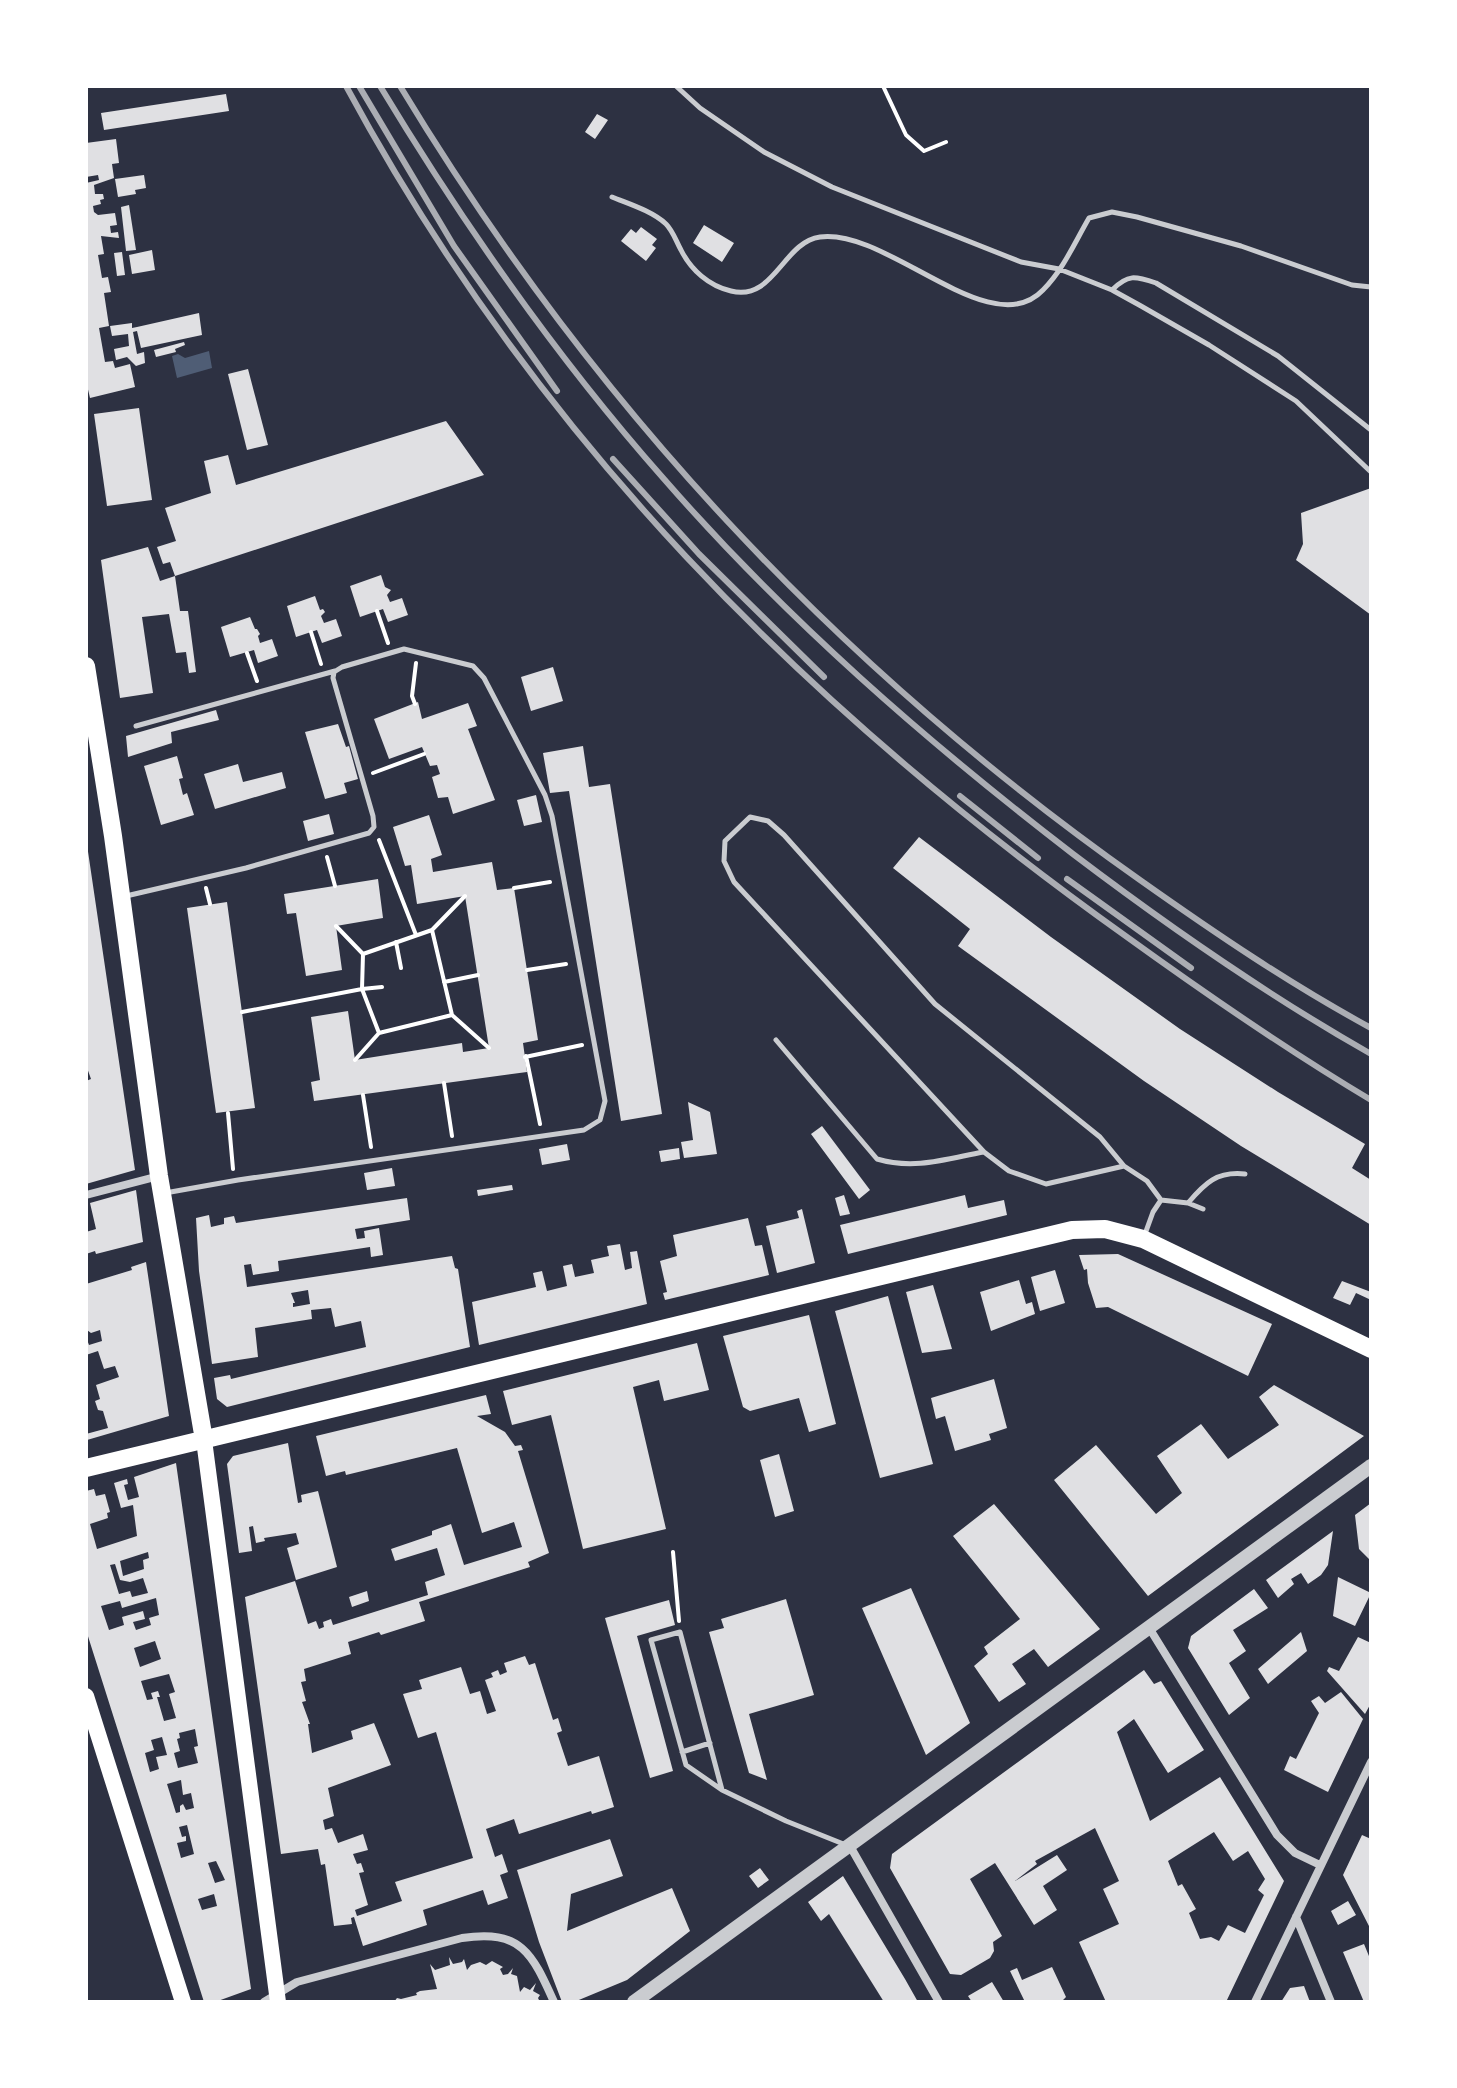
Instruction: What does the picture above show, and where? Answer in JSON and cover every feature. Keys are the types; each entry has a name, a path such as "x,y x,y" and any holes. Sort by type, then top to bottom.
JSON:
{"main road":[{"path":"86,666 161,1185 204,1440 273,2000"},
{"path":"86,1468 1072,1230 1105,1229 1143,1239 1371,1349"},
{"path":"86,1696 183,2002"}],"street":[{"path":"86,1195 161,1185"},
{"path":"634,2002 1371,1466"},
{"path":"1148,1626 1277,1835 1295,1853 1320,1865"},
{"path":"1255,2002 1371,1762"},
{"path":"850,1846 939,2002"},
{"path":"1296,1917 1331,2002"},
{"path":"273,2000 297,1982 486,1934 519,1944 537,1963 554,2002"}],"lane":[{"path":"676,86 700,108 764,152 832,187 1021,262 1059,269 1112,290 1209,345 1296,401 1371,472"},
{"path":"612,197 668,226 697,272 717,286 734,292 761,286 800,245 818,237 868,245 891,254 963,294 1000,306 1015,306 1029,301 1042,291 1089,218 1112,212 1241,246 1352,285 1371,287"},
{"path":"1112,290 1122,279 1138,277 1156,283 1278,356 1371,430"},
{"path":"136,726 404,649 473,666 484,678 545,795 552,816 605,1101 603,1115 594,1126 543,1138 211,1184 161,1185"},
{"path":"121,897 365,836 374,827 363,777 333,678 336,671"},
{"path":"1124,1166 1046,1184 1009,1171 984,1152 734,882 724,861 725,841 750,817 768,821 935,1004 1100,1137 1124,1166 1147,1181 1161,1200 1188,1203 1203,1209"},
{"path":"776,1040 877,1159 899,1166 984,1152"},
{"path":"1188,1203 1213,1177 1245,1174"},
{"path":"1143,1239 1161,1200"},
{"path":"722,1790 680,1632 651,1640 686,1765 722,1790 786,1821 850,1846"},
{"path":"682,1752 710,1743"}],"path":[{"path":"883,86 906,135 924,151 946,142"},
{"path":"377,611 391,653"},
{"path":"311,632 324,674"},
{"path":"415,704 412,696 417,652"},
{"path":"247,653 260,691"},
{"path":"363,777 424,754"},
{"path":"374,827 416,935"},
{"path":"324,847 335,886"},
{"path":"514,888 564,879"},
{"path":"363,954 432,930 465,896"},
{"path":"336,926 363,954 362,989 379,1033"},
{"path":"432,930 452,1015 489,1048"},
{"path":"396,942 401,968"},
{"path":"527,970 580,962"},
{"path":"444,982 478,975"},
{"path":"242,1012 382,987"},
{"path":"355,1060 379,1033 452,1015"},
{"path":"543,1138 526,1056 596,1042"},
{"path":"444,1083 454,1150"},
{"path":"363,1095 374,1161"},
{"path":"211,1184 214,1173 234,1169 228,1113"},
{"path":"673,1552 680,1632"}],"water":[{"path":"209,351 212,368 177,378 172,356 178,354 185,358"}],"building":[{"path":"226,94 229,111 104,130 101,113"},
{"path":"597,114 608,120 595,139 585,132"},
{"path":"116,139 119,163 112,164 114,178 94,185 95,194 103,194 104,199 100,200 101,204 93,206 94,212 98,215 115,213 117,225 110,226 111,233 118,232 119,238 101,236 104,254 98,255 102,278 108,277 111,292 104,293 109,326 99,328 105,362 113,361 115,368 130,364 135,387 90,398 86,381 86,183 99,180 98,175 86,177 86,143"},
{"path":"144,175 146,188 135,190 136,194 118,197 115,179"},
{"path":"129,205 136,250 126,251 121,207"},
{"path":"704,225 734,243 722,262 693,243"},
{"path":"641,227 657,239 652,245 656,248 646,261 621,241 631,229 636,233"},
{"path":"152,250 155,270 132,274 129,255"},
{"path":"122,252 125,275 117,276 114,253"},
{"path":"199,313 202,335 141,348 137,331 133,332 137,354 144,352 145,363 136,366 127,357 116,360 114,349 129,346 128,334 112,336 110,326 132,323 132,328"},
{"path":"184,342 185,345 175,349 176,352 156,357 154,350"},
{"path":"248,369 268,445 247,450 228,374"},
{"path":"139,408 152,500 107,506 94,414"},
{"path":"446,421 484,475 175,576 170,562 163,564 157,547 176,541 165,508 211,493 204,461 228,455 236,485"},
{"path":"1371,488 1371,615 1296,560 1303,544 1301,513"},
{"path":"148,547 160,581 175,576 180,611 188,611 196,672 189,673 186,652 176,653 169,614 142,617 153,693 120,698 101,560"},
{"path":"381,575 385,587 391,590 387,595 390,602 402,598 408,615 388,622 383,609 360,617 350,586"},
{"path":"315,596 320,610 325,612 321,616 324,623 336,619 342,636 322,643 317,630 296,637 287,606"},
{"path":"250,617 260,634 260,643 272,639 278,656 258,663 254,650 230,657 221,627"},
{"path":"553,667 563,701 531,711 521,677"},
{"path":"418,702 422,719 468,703 477,726 468,729 495,800 453,814 448,797 438,798 432,777 440,774 437,765 430,766 422,747 389,759 374,719"},
{"path":"216,710 219,720 171,732 172,743 128,757 126,736"},
{"path":"338,724 346,747 349,746 358,779 344,783 347,793 325,799 305,732"},
{"path":"583,746 589,787 610,784 662,1114 621,1121 569,791 550,793 543,753"},
{"path":"177,756 183,778 179,779 183,795 187,793 194,815 161,825 144,766"},
{"path":"238,764 243,782 282,772 286,788 215,809 204,774"},
{"path":"536,795 542,822 524,826 517,800"},
{"path":"329,814 334,834 308,841 303,821"},
{"path":"429,815 442,855 431,859 433,872 492,862 497,890 514,888 538,1040 523,1043 527,1072 314,1101 311,1082 320,1080 311,1017 348,1011 355,1060 462,1043 463,1052 489,1048 465,896 417,904 411,865 405,866 393,827"},
{"path":"919,837 1180,1029 1365,1144 1352,1168 1371,1180 1371,1225 1241,1146 1144,1081 958,946 970,929 893,868"},
{"path":"86,838 135,1170 86,1184 86,1081 91,1079 86,1065"},
{"path":"378,879 383,918 336,926 342,970 306,976 296,913 287,914 284,894"},
{"path":"227,902 255,1108 216,1113 187,908"},
{"path":"688,1102 710,1112 717,1154 684,1158 681,1142 693,1140"},
{"path":"822,1126 870,1190 859,1199 811,1134"},
{"path":"567,1144 570,1160 542,1165 539,1149"},
{"path":"679,1148 680,1159 661,1162 659,1151"},
{"path":"392,1168 395,1186 367,1190 364,1173"},
{"path":"512,1185 513,1190 478,1196 477,1190"},
{"path":"136,1190 143,1242 86,1254 86,1232 96,1229 90,1203"},
{"path":"844,1195 850,1214 840,1216 835,1198"},
{"path":"965,1195 968,1208 1004,1200 1007,1215 848,1254 840,1225"},
{"path":"407,1198 410,1220 355,1229 357,1239 365,1238 364,1231 379,1228 383,1255 371,1257 370,1247 278,1261 279,1271 253,1275 251,1264 244,1265 247,1287 452,1256 458,1269 470,1347 227,1407 217,1399 214,1378 230,1375 231,1379 366,1347 361,1321 335,1327 331,1308 311,1310 312,1319 255,1328 258,1357 212,1364 199,1271 196,1218 209,1215 211,1227 224,1224 224,1218 234,1216 236,1223","holes":["308,1290 310,1304 293,1307 295,1303 291,1293"]},
{"path":"802,1209 815,1263 777,1273 766,1226 799,1218 797,1211"},
{"path":"748,1218 755,1246 762,1245 769,1275 665,1300 663,1293 667,1292 660,1261 677,1256 673,1235"},
{"path":"620,1244 625,1270 632,1268 630,1252 637,1251 647,1304 479,1345 472,1302 536,1287 533,1273 542,1271 547,1291 567,1286 563,1266 572,1264 575,1277 594,1273 591,1260 609,1256 607,1246"},
{"path":"1118,1254 1272,1324 1248,1376 1108,1307 1096,1308 1087,1269 1084,1270 1079,1255"},
{"path":"146,1262 169,1416 87,1440 86,1434 108,1428 103,1411 98,1410 95,1401 100,1399 96,1385 119,1377 115,1366 104,1369 98,1351 86,1355 86,1337 89,1345 102,1341 100,1330 91,1333 87,1330 86,1284 132,1270 131,1267"},
{"path":"1055,1270 1065,1303 1040,1311 1031,1277"},
{"path":"1019,1280 1026,1304 1032,1302 1035,1314 991,1331 980,1292"},
{"path":"1342,1281 1371,1292 1371,1300 1356,1293 1350,1305 1333,1298"},
{"path":"933,1285 952,1349 922,1353 906,1292"},
{"path":"888,1296 933,1464 880,1478 835,1311"},
{"path":"809,1315 836,1424 809,1432 799,1398 750,1411 743,1407 723,1336"},
{"path":"697,1343 709,1390 664,1401 659,1380 633,1387 666,1529 583,1549 551,1415 512,1425 503,1391"},
{"path":"994,1379 1007,1428 989,1434 991,1440 955,1451 945,1416 936,1419 931,1398"},
{"path":"1274,1385 1364,1436 1148,1596 1054,1480 1096,1445 1156,1514 1182,1493 1157,1456 1201,1424 1228,1459 1279,1425 1259,1397"},
{"path":"486,1395 491,1414 477,1416 505,1432 515,1446 521,1445 523,1450 518,1451 549,1553 528,1562 530,1567 419,1602 425,1621 348,1642 351,1654 304,1669 306,1681 301,1682 306,1701 302,1702 310,1724 312,1753 353,1739 351,1731 374,1723 391,1765 328,1788 334,1816 323,1820 325,1830 332,1828 338,1843 363,1834 368,1850 353,1854 364,1872 359,1873 368,1905 355,1910 357,1916 402,1901 395,1882 473,1858 436,1732 418,1738 403,1694 422,1689 419,1680 461,1667 470,1694 480,1691 487,1714 496,1711 485,1680 493,1677 491,1673 498,1670 500,1675 507,1672 504,1663 525,1656 529,1665 535,1663 553,1720 558,1718 562,1731 557,1733 568,1766 599,1756 614,1807 592,1814 591,1811 519,1834 514,1819 486,1829 495,1857 502,1854 508,1872 500,1875 508,1898 488,1905 483,1890 423,1910 427,1925 363,1946 354,1917 351,1918 352,1924 334,1926 325,1864 321,1865 318,1849 281,1854 245,1597 295,1581 308,1624 316,1621 319,1629 324,1627 323,1622 331,1619 333,1625 428,1595 425,1582 445,1575 437,1548 395,1561 391,1549 432,1535 432,1531 451,1524 464,1565 522,1547 514,1522 482,1533 457,1448 346,1475 345,1471 326,1476 316,1436"},
{"path":"288,1443 298,1503 302,1502 301,1495 318,1491 337,1567 296,1580 287,1548 299,1544 296,1533 264,1538 265,1541 256,1543 253,1526 249,1527 252,1551 239,1553 227,1464 233,1456"},
{"path":"779,1454 794,1511 775,1517 760,1460"},
{"path":"176,1463 251,1989 215,2002 204,2002 86,1630 86,1491 94,1489 96,1496 105,1494 110,1512 107,1513 108,1518 90,1524 97,1549 137,1536 133,1505 121,1508 114,1483 127,1479 128,1484 124,1485 128,1500 139,1497 134,1477","holes":["148,1552 149,1558 143,1560 144,1569 123,1576 120,1561","115,1564 120,1580 130,1582 143,1578 148,1593 132,1597 130,1591 119,1594 110,1565","156,1598 159,1615 149,1618 151,1625 136,1630 133,1622 145,1619 143,1611 122,1617 124,1625 109,1630 101,1606 120,1601 122,1608","155,1641 161,1659 140,1667 134,1648","169,1674 175,1692 169,1694 176,1718 164,1721 158,1691 151,1693 153,1699 147,1700 141,1681","195,1729 198,1746 194,1747 198,1763 178,1768 174,1753 180,1751 177,1739 180,1738 179,1733","162,1737 167,1755 156,1757 159,1769 150,1772 145,1753 154,1750 151,1740","181,1780 183,1795 191,1793 194,1808 186,1810 183,1804 180,1812 176,1813 167,1784","187,1825 194,1854 181,1858 177,1843 186,1841 186,1836 182,1837 179,1827","216,1861 225,1880 215,1883 208,1863","214,1894 217,1906 202,1910 198,1899"]},
{"path":"1371,1503 1371,1561 1359,1549 1355,1515"},
{"path":"994,1504 1100,1629 1048,1667 1034,1649 1012,1664 1026,1684 999,1702 974,1666 988,1654 984,1647 1020,1619 953,1536"},
{"path":"1333,1531 1328,1565 1321,1575 1308,1584 1301,1573 1291,1579 1294,1584 1278,1598 1266,1580"},
{"path":"1338,1577 1371,1593 1355,1626 1333,1616"},
{"path":"911,1588 970,1723 926,1755 862,1608"},
{"path":"1254,1589 1268,1608 1233,1630 1246,1651 1229,1663 1250,1698 1229,1715 1188,1648 1191,1636"},
{"path":"367,1591 369,1601 352,1607 349,1597"},
{"path":"786,1599 814,1695 749,1714 767,1780 749,1773 709,1632 724,1628 721,1619"},
{"path":"669,1600 675,1625 637,1636 673,1771 650,1778 605,1618"},
{"path":"1301,1632 1307,1651 1268,1684 1258,1669"},
{"path":"1358,1637 1371,1643 1371,1703 1365,1714 1327,1671 1329,1667 1339,1671"},
{"path":"1144,1670 1154,1684 1161,1681 1204,1750 1168,1773 1134,1719 1117,1732 1150,1821 1220,1777 1284,1881 1226,2002 1106,2002 1079,1942 1119,1924 1103,1889 1119,1881 1095,1828 1035,1861 1037,1864 1015,1881 1057,1855 1067,1870 1043,1886 1057,1910 1034,1925 995,1863 970,1879 1002,1936 993,1942 994,1951 990,1958 961,1975 950,1974 890,1868 892,1854","holes":["1214,1832 1233,1861 1248,1851 1265,1879 1258,1890 1264,1895 1245,1933 1228,1925 1219,1941 1211,1937 1200,1939 1189,1913 1196,1909 1182,1884 1178,1886 1168,1861"]},
{"path":"1341,1692 1363,1719 1328,1792 1284,1770 1290,1756 1296,1759 1319,1713 1311,1701 1319,1696 1325,1703"},
{"path":"1362,1835 1371,1839 1371,1930 1343,1875"},
{"path":"610,1839 623,1876 571,1894 567,1931 672,1888 690,1931 627,1980 574,2002 562,2002 539,1942 517,1870"},
{"path":"760,1868 769,1880 758,1888 749,1876"},
{"path":"843,1876 918,2002 884,2002 829,1914 821,1921 808,1902"},
{"path":"1348,1901 1356,1915 1338,1925 1331,1911"},
{"path":"1364,1944 1371,1961 1371,2002 1364,2002 1343,1952"},
{"path":"449,1957 453,1964 464,1959 467,1970 471,1965 480,1962 486,1965 492,1961 503,1967 500,1969 503,1975 513,1968 511,1974 517,1976 520,1992 524,1987 530,1990 536,1983 533,1991 540,1995 540,2002 394,2002 397,1998 417,1995 420,1991 437,1989 430,1964 435,1970 450,1965"},
{"path":"1052,1967 1066,1997 1061,2002 1025,2002 1010,1971 1017,1968 1022,1980"},
{"path":"992,1982 1004,2002 972,2002 968,1996"},
{"path":"1304,1986 1310,2002 1281,2002 1290,1988"}],"railway":[{"path":"346,86 421,214 502,335 591,449 686,557 788,659 895,756 1008,849 1217,1000 1371,1100"},
{"path":"359,86 454,246 557,391"},
{"path":"380,86 479,240 586,386 711,531 808,629 911,723 1073,854 1219,959 1371,1054"},
{"path":"400,86 475,203 554,314 639,421 728,522 823,618 923,710 1029,797 1225,939 1371,1028"},
{"path":"613,459 699,554 824,677"},
{"path":"960,796 1038,858"},
{"path":"1067,879 1191,968"}]}
